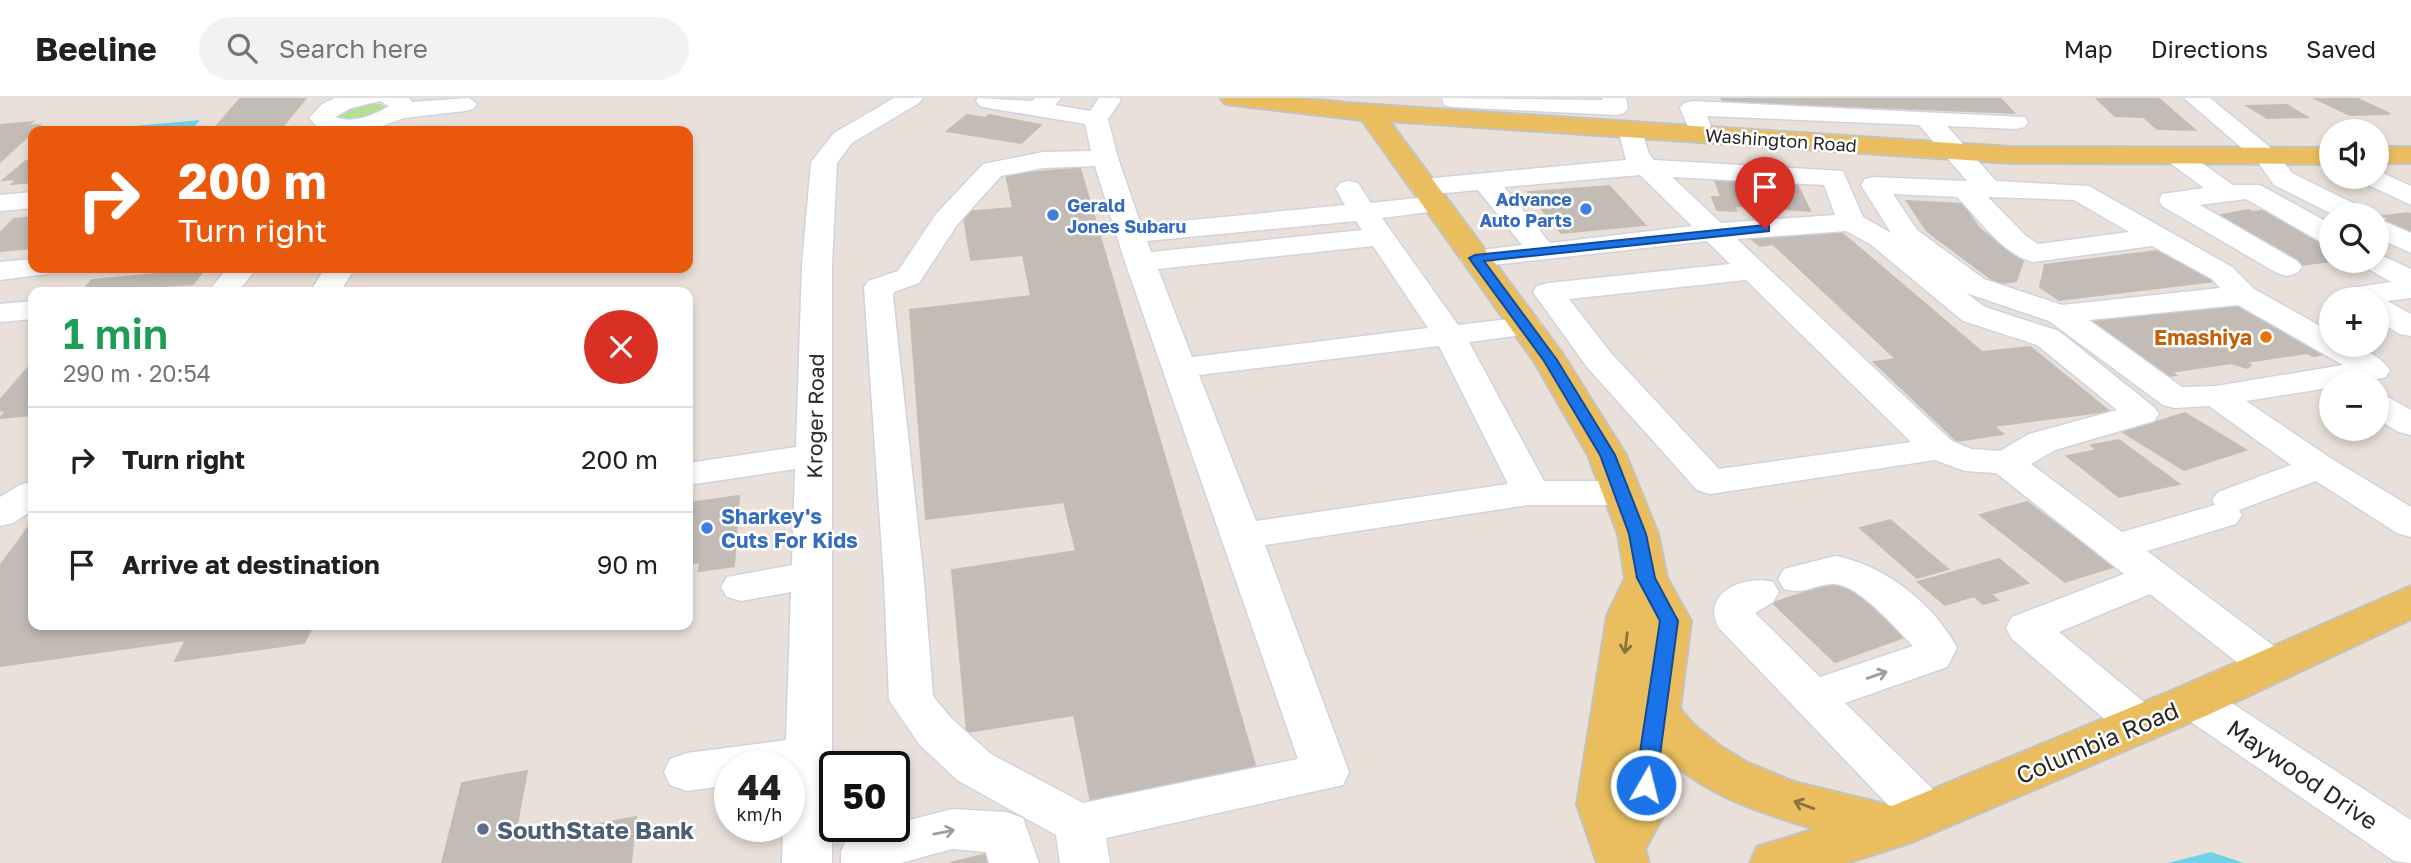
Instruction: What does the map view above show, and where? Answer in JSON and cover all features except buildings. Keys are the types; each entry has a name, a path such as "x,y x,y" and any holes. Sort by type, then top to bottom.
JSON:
{"main road":[{"name":"Washington Road","path":"1233,98 1370,113 1454,106 1586,111 1629,130 2011,155 2319,156"},
{"path":"1370,113 1550,360 1608,455 1638,534 1646,578 1669,621 1642,808 1621,855"},
{"path":"2389,155 2411,155"},
{"path":"1621,855 1602,804 1629,616 1646,578"},
{"name":"Columbia Road","path":"1776,863 1910,820 2194,701 2411,601"},
{"path":"1656,713 1671,735 1710,765 1758,789 1817,810 1910,820"}],"street":[{"path":"330,126 323,122 323,114 340,104 370,98"},
{"name":"Kroger Road","path":"807,863 817,265 824,162 843,138 911,98"},
{"path":"1586,111 1616,108 1614,98"},
{"path":"2196,98 2267,157 2283,179 2331,203"},
{"path":"345,126 391,110 468,101"},
{"path":"449,126 453,116 468,101"},
{"path":"988,101 1043,103 1094,111"},
{"path":"1702,134 1691,103 1927,119 2015,122"},
{"path":"1094,111 1105,158 1135,248 1326,772 1082,843 974,767 934,731 911,700 903,569 878,297 879,287 909,277 946,220 992,170 1043,160 1105,158"},
{"path":"1043,160 1094,111"},
{"path":"1927,119 1958,151 1977,189 2016,242 2033,253 2157,237"},
{"path":"1629,130 1636,157 1939,449 1965,460 2006,463 2271,666"},
{"path":"1808,141 1834,177 1851,222"},
{"path":"2176,156 2228,193"},
{"path":"1135,248 1356,200 1429,195 1485,181 1637,167 1834,177 1874,186 2080,192 2222,273 2243,295 2374,370 2370,371"},
{"path":"1485,181 1529,253 1548,292 1607,370 1710,482 1939,449"},
{"path":"2389,185 2411,197"},
{"path":"1874,186 1907,236 1973,285 2060,314 2175,398 2216,397 2319,383"},
{"path":"2287,267 2172,200 2251,191 2319,229"},
{"path":"0,203 28,200"},
{"path":"1356,200 1409,272 1481,389 1506,444 1525,475 1528,493"},
{"path":"1475,258 1715,232 1851,222 1880,238 1974,314 2048,338 2142,414 2042,442 2006,463"},
{"path":"2389,233 2411,244"},
{"path":"1135,248 1381,237"},
{"path":"0,271 28,269"},
{"path":"2389,269 2411,281"},
{"path":"1548,292 1754,270"},
{"path":"2389,291 2411,289"},
{"path":"2060,314 2243,295"},
{"path":"0,313 28,310"},
{"path":"2389,314 2411,327"},
{"path":"1179,368 1526,326"},
{"path":"2216,397 2319,467 2411,524"},
{"path":"2389,412 2411,425"},
{"path":"693,473 814,455"},
{"path":"2115,547 2227,507 2319,467"},
{"path":"1242,536 1528,493 1622,493"},
{"path":"0,514 28,496"},
{"path":"1798,579 1832,570 1850,572 1866,579 1931,639 1936,648 1932,656 1812,697"},
{"path":"741,587 812,575"},
{"path":"2140,724 2027,628 2155,577"},
{"path":"1746,605 1812,697 1910,820"},
{"name":"Maywood Drive","path":"2194,701 2411,846"},
{"path":"687,772 808,755"},
{"path":"866,863 866,851 952,829 1006,833 1014,863"}],"green space":[{"path":"369,103 381,104 386,108 377,115 364,119 338,117 346,109"}],"water":[{"path":"200,120 195,126 134,126"},
{"path":"2211,852 2244,863 2168,863"}],"place":[{"name":"Advance Auto Parts","path":"1586,209"},
{"name":"Gerald Jones Subaru","path":"1053,215"},
{"name":"Emashiya","path":"2266,337"},
{"name":"Sharkey's Cuts For Kids","path":"707,528"},
{"name":"SouthState Bank","path":"483,829"}],"route":[{"path":"1646,785 1669,621 1646,578 1638,534 1608,455 1550,360 1475,258 1765,229"}]}
